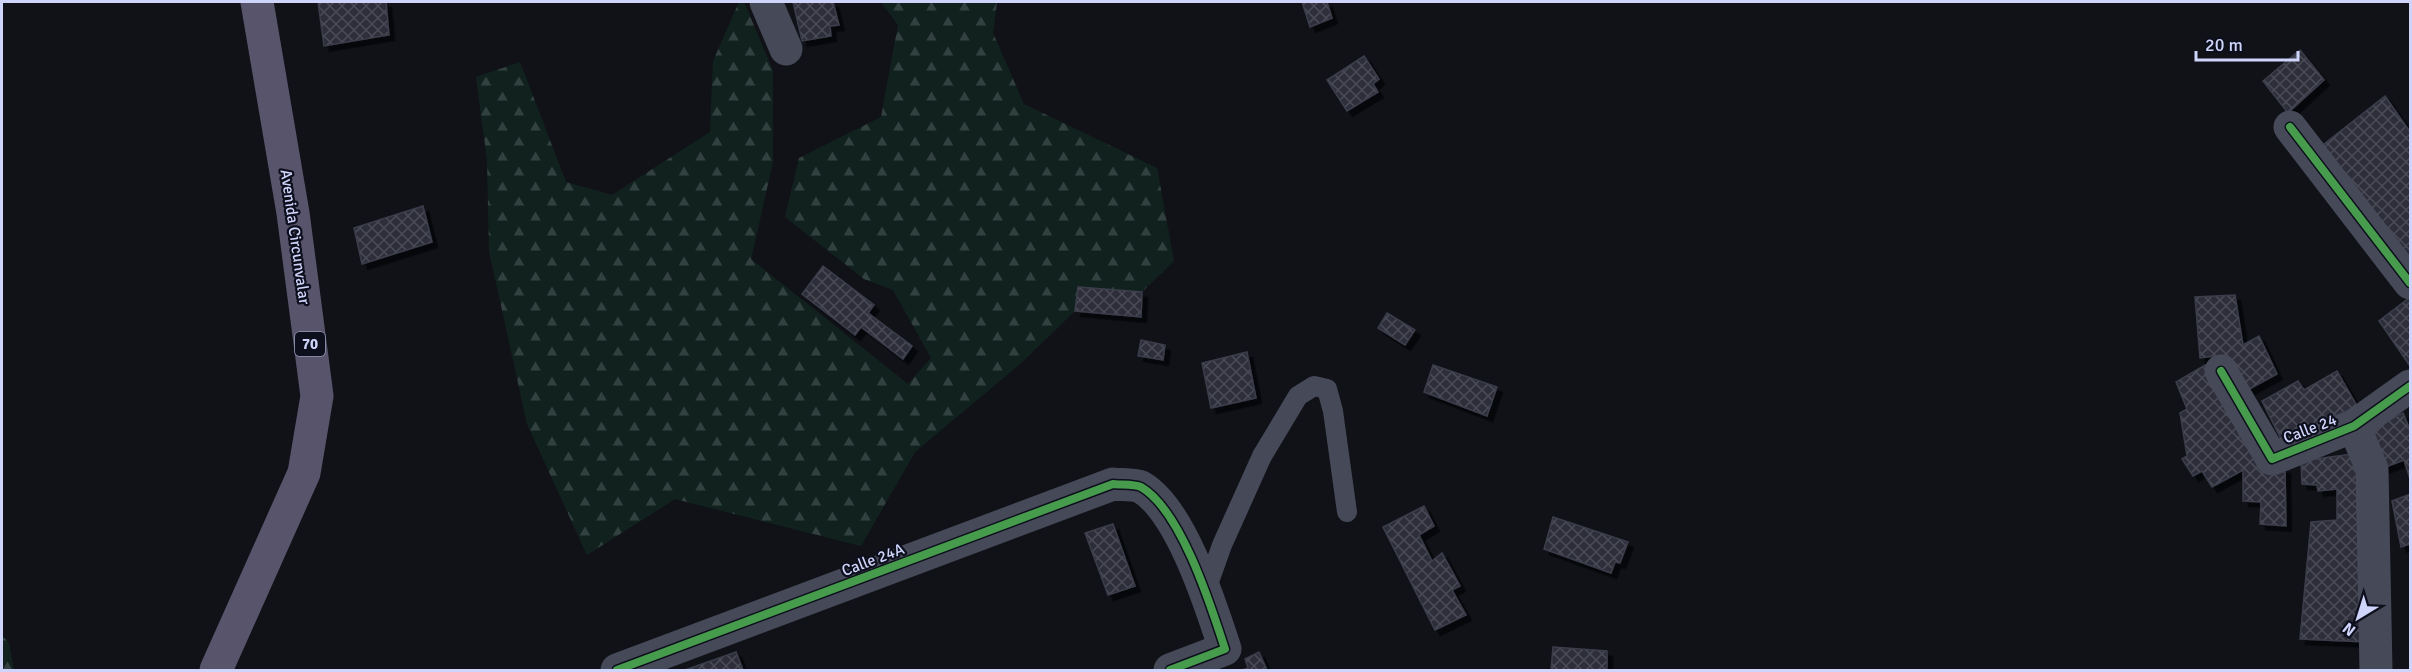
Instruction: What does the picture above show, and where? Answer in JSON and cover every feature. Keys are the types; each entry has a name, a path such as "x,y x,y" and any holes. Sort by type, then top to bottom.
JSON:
{"main road":[{"name":"Avenida Circunvalar","path":"216,670 304,473 317,396 293,213 257,2"}],"street":[{"path":"766,2 786,49"},
{"path":"2290,127 2410,283"},
{"name":"Calle 24","path":"2222,371 2272,459 2354,426 2410,386"},
{"path":"2354,426 2372,469 2376,670"},
{"name":"Calle 24A","path":"617,670 1113,484 1139,486 1165,507 1206,590"},
{"path":"1170,670 1225,650 1206,590"}],"lane":[{"path":"1206,590 1222,545 1262,456 1298,396 1314,386 1326,389 1333,411 1347,512"}],"green space":[{"path":"739,2 744,2 773,71 773,162 751,259 908,384 931,358 893,290 864,279 785,217 799,158 881,117 898,25 881,2 997,2 993,33 1024,104 1157,168 1174,261 1142,292 1078,287 1075,311 1019,365 915,452 861,546 675,499 587,555 527,424 489,251 487,160 476,77 520,62 566,182 612,195 710,132 713,61"},
{"path":"2,635 9,643 14,670 2,670"}],"building":[{"path":"318,2 386,2 389,35 324,46"},
{"path":"793,2 833,2 839,25 830,26 831,36 802,41"},
{"path":"1302,2 1327,2 1332,18 1310,27"},
{"path":"2300,50 2324,80 2288,113 2263,81"},
{"path":"1364,56 1379,79 1373,84 1378,92 1347,111 1327,80"},
{"path":"2385,96 2410,132 2410,265 2323,145"},
{"path":"423,206 432,242 362,264 354,228"},
{"path":"823,266 874,305 868,313 912,346 903,359 861,327 855,335 802,294"},
{"path":"1078,287 1142,292 1141,317 1075,311"},
{"path":"2235,295 2243,345 2259,336 2277,374 2244,392 2223,355 2200,358 2195,297"},
{"path":"2409,298 2410,301 2410,366 2379,321"},
{"path":"1387,313 1415,330 1405,345 1378,328"},
{"path":"1141,340 1165,345 1163,360 1138,356"},
{"path":"1247,352 1256,398 1211,408 1202,363"},
{"path":"1433,365 1497,387 1487,416 1424,392"},
{"path":"2205,365 2262,465 2285,468 2286,526 2260,524 2261,502 2243,501 2243,470 2212,487 2202,471 2193,476 2182,459 2187,456 2180,413 2187,409 2176,382"},
{"path":"2337,371 2357,406 2282,441 2262,401 2298,381 2304,390"},
{"path":"2403,413 2410,430 2410,479 2404,460 2383,468 2371,430"},
{"path":"2359,453 2367,642 2300,639 2311,522 2337,520 2337,489 2318,491 2317,485 2302,484 2301,461"},
{"path":"2410,494 2410,544 2401,547 2392,501"},
{"path":"1424,506 1434,526 1419,535 1432,561 1442,553 1460,586 1452,590 1466,615 1435,630 1383,527"},
{"path":"1553,517 1628,542 1620,563 1615,562 1611,573 1544,549"},
{"path":"1113,524 1135,586 1108,595 1085,533"},
{"path":"1553,647 1607,651 1607,670 1551,670"},
{"path":"736,652 743,670 685,670"},
{"path":"1259,652 1267,670 1243,670 1248,668 1245,659"}],"cycle path":[{"path":"2290,127 2410,283"},
{"path":"2221,371 2272,459 2354,426 2410,386"},
{"path":"617,670 1113,484 1141,487 1156,499 1169,516 1193,560 1225,649 1170,670"}]}
